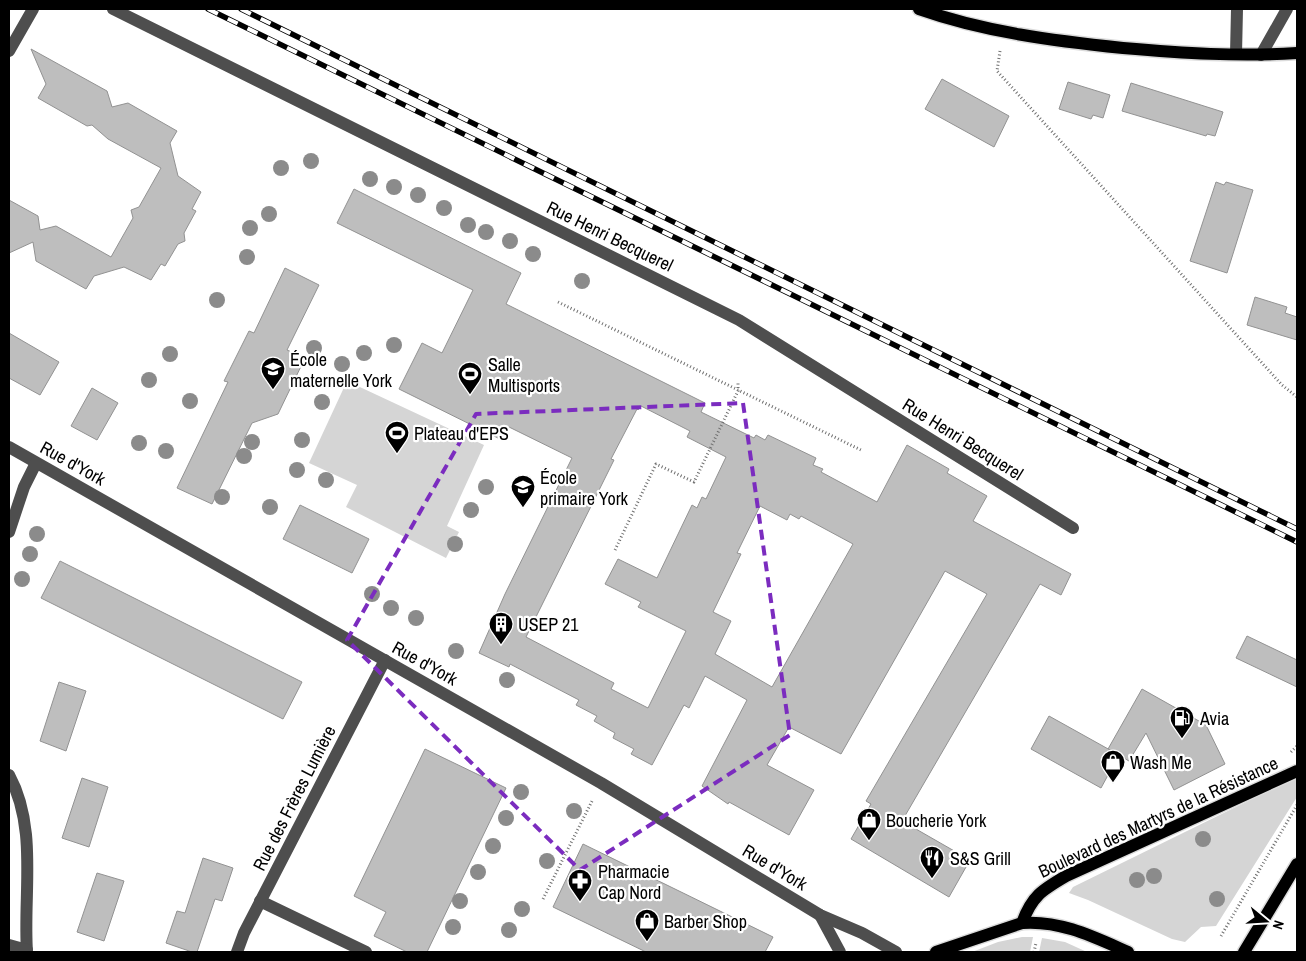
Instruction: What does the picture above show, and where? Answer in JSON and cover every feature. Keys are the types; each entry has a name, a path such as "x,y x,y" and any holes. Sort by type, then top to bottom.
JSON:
{"main road":[{"path":"919,9 1054,41 1157,51 1261,55 1297,53"},
{"name":"Boulevard des Martyrs de la Résistance","path":"1022,923 1034,898 1042,890 1066,876 1297,771"},
{"path":"1244,952 1297,864"},
{"path":"936,952 1022,923 1040,923 1079,930 1128,952"}],"street":[{"path":"9,51 33,9"},
{"name":"Rue Henri Becquerel","path":"113,9 739,320 1074,528"},
{"path":"1236,54 1237,9"},
{"path":"1261,55 1287,9"},
{"name":"Rue d'York","path":"9,447 601,783 820,916 862,933 896,952"},
{"path":"9,532 24,487 36,463"},
{"name":"Rue des Frères Lumière","path":"237,952 260,901 385,660"},
{"path":"9,775 20,794 27,844 27,951 9,945"},
{"path":"260,901 366,952"},
{"name":"Rue d'York","path":"820,916 836,940 840,952"}],"path":[{"path":"1002,30 997,71 1282,385 1297,396"},
{"path":"558,302 863,451"},
{"path":"615,550 656,464 694,482 738,390 738,382"},
{"path":"543,899 601,783"},
{"path":"1222,936 1297,805"}],"highlighted area":[{"path":"743,403 790,735 580,870 347,640 476,414"}],"shaded area":[{"name":"Plateau d'EPS","path":"347,381 484,445 447,526 459,532 446,558 346,507 357,485 309,463"},
{"path":"1297,777 1297,797 1216,926 1201,927 1185,942 1172,939 1069,893 1073,887"},
{"path":"1022,937 1033,937 1030,952 972,952 998,942"},
{"path":"1042,938 1065,942 1087,952 1039,952"}],"building":[{"path":"31,49 107,91 112,107 128,103 177,131 170,143 178,176 201,192 192,209 196,211 184,233 185,241 178,244 165,266 161,264 151,280 124,267 94,276 86,289 36,261 33,242 9,253 9,200 38,216 40,230 56,226 111,257 133,218 131,210 139,207 161,168 108,139 92,125 87,126 38,98 46,84"},
{"path":"942,79 1009,116 994,147 925,109"},
{"path":"1068,82 1110,95 1103,118 1093,115 1091,119 1059,109"},
{"path":"1131,83 1223,112 1215,136 1207,134 1206,136 1122,111"},
{"path":"1216,182 1224,185 1226,182 1253,190 1227,273 1190,261"},
{"path":"354,189 521,273 506,304 705,403 701,412 754,438 756,435 765,440 768,435 816,458 813,465 823,469 821,472 877,502 907,445 949,469 947,473 987,496 973,521 1071,574 1061,595 1040,584 902,821 970,860 949,897 851,839 871,804 866,801 987,594 945,571 841,754 789,727 767,765 814,790 789,835 729,802 728,804 702,786 747,700 705,676 689,708 684,705 652,765 631,754 634,749 613,738 615,733 594,721 597,716 576,705 579,700 510,664 509,667 479,653 505,594 572,458 509,427 502,440 399,389 422,343 442,353 473,290 337,223","holes":["641,406 690,431 687,437 726,457 706,499 702,497 697,508 692,505 657,578 618,559 605,584 641,602 638,607 686,631 648,708 611,689 614,683 526,637 614,460 611,459 637,409","760,506 787,520 790,514 799,519 801,516 853,544 772,687 715,654 731,621 713,612 741,554 737,553"]},
{"path":"285,268 319,285 287,350 305,358 278,414 252,423 212,504 177,488 228,382 224,381 249,331 254,333"},
{"path":"1255,297 1287,307 1285,313 1297,317 1297,340 1247,325"},
{"path":"9,333 59,362 40,395 9,378"},
{"path":"92,388 118,403 97,440 71,426"},
{"path":"300,505 369,539 352,573 283,539"},
{"path":"60,561 302,682 283,719 41,598"},
{"path":"1247,636 1297,660 1297,687 1236,658"},
{"path":"59,682 86,691 66,751 40,741"},
{"path":"1142,689 1206,725 1225,764 1174,790 1146,733 1129,761 1108,749"},
{"path":"1049,716 1119,755 1101,788 1031,749"},
{"path":"425,749 506,788 427,952 407,952 374,936 386,912 354,896"},
{"path":"82,778 108,787 89,847 62,838"},
{"path":"583,844 773,937 765,952 646,952 553,907"},
{"path":"203,858 233,868 222,901 215,899 197,952 192,952 166,943 177,911 185,913"},
{"path":"97,873 124,881 104,941 77,932"}],"railway":[{"path":"208,9 1297,542"},
{"path":"241,9 1297,529"}],"place":[{"name":"École maternelle York","path":"273,390"},
{"name":"Salle Multisports","path":"470,395"},
{"name":"Plateau d'EPS","path":"397,454"},
{"name":"École primaire York","path":"523,508"},
{"name":"USEP 21","path":"501,645"},
{"name":"Avia","path":"1182,739"},
{"name":"Wash Me","path":"1113,783"},
{"name":"Boucherie York","path":"869,841"},
{"name":"S&S Grill","path":"932,879"},
{"name":"Pharmacie Cap Nord","path":"580,902"},
{"name":"Barber Shop","path":"647,942"}]}
